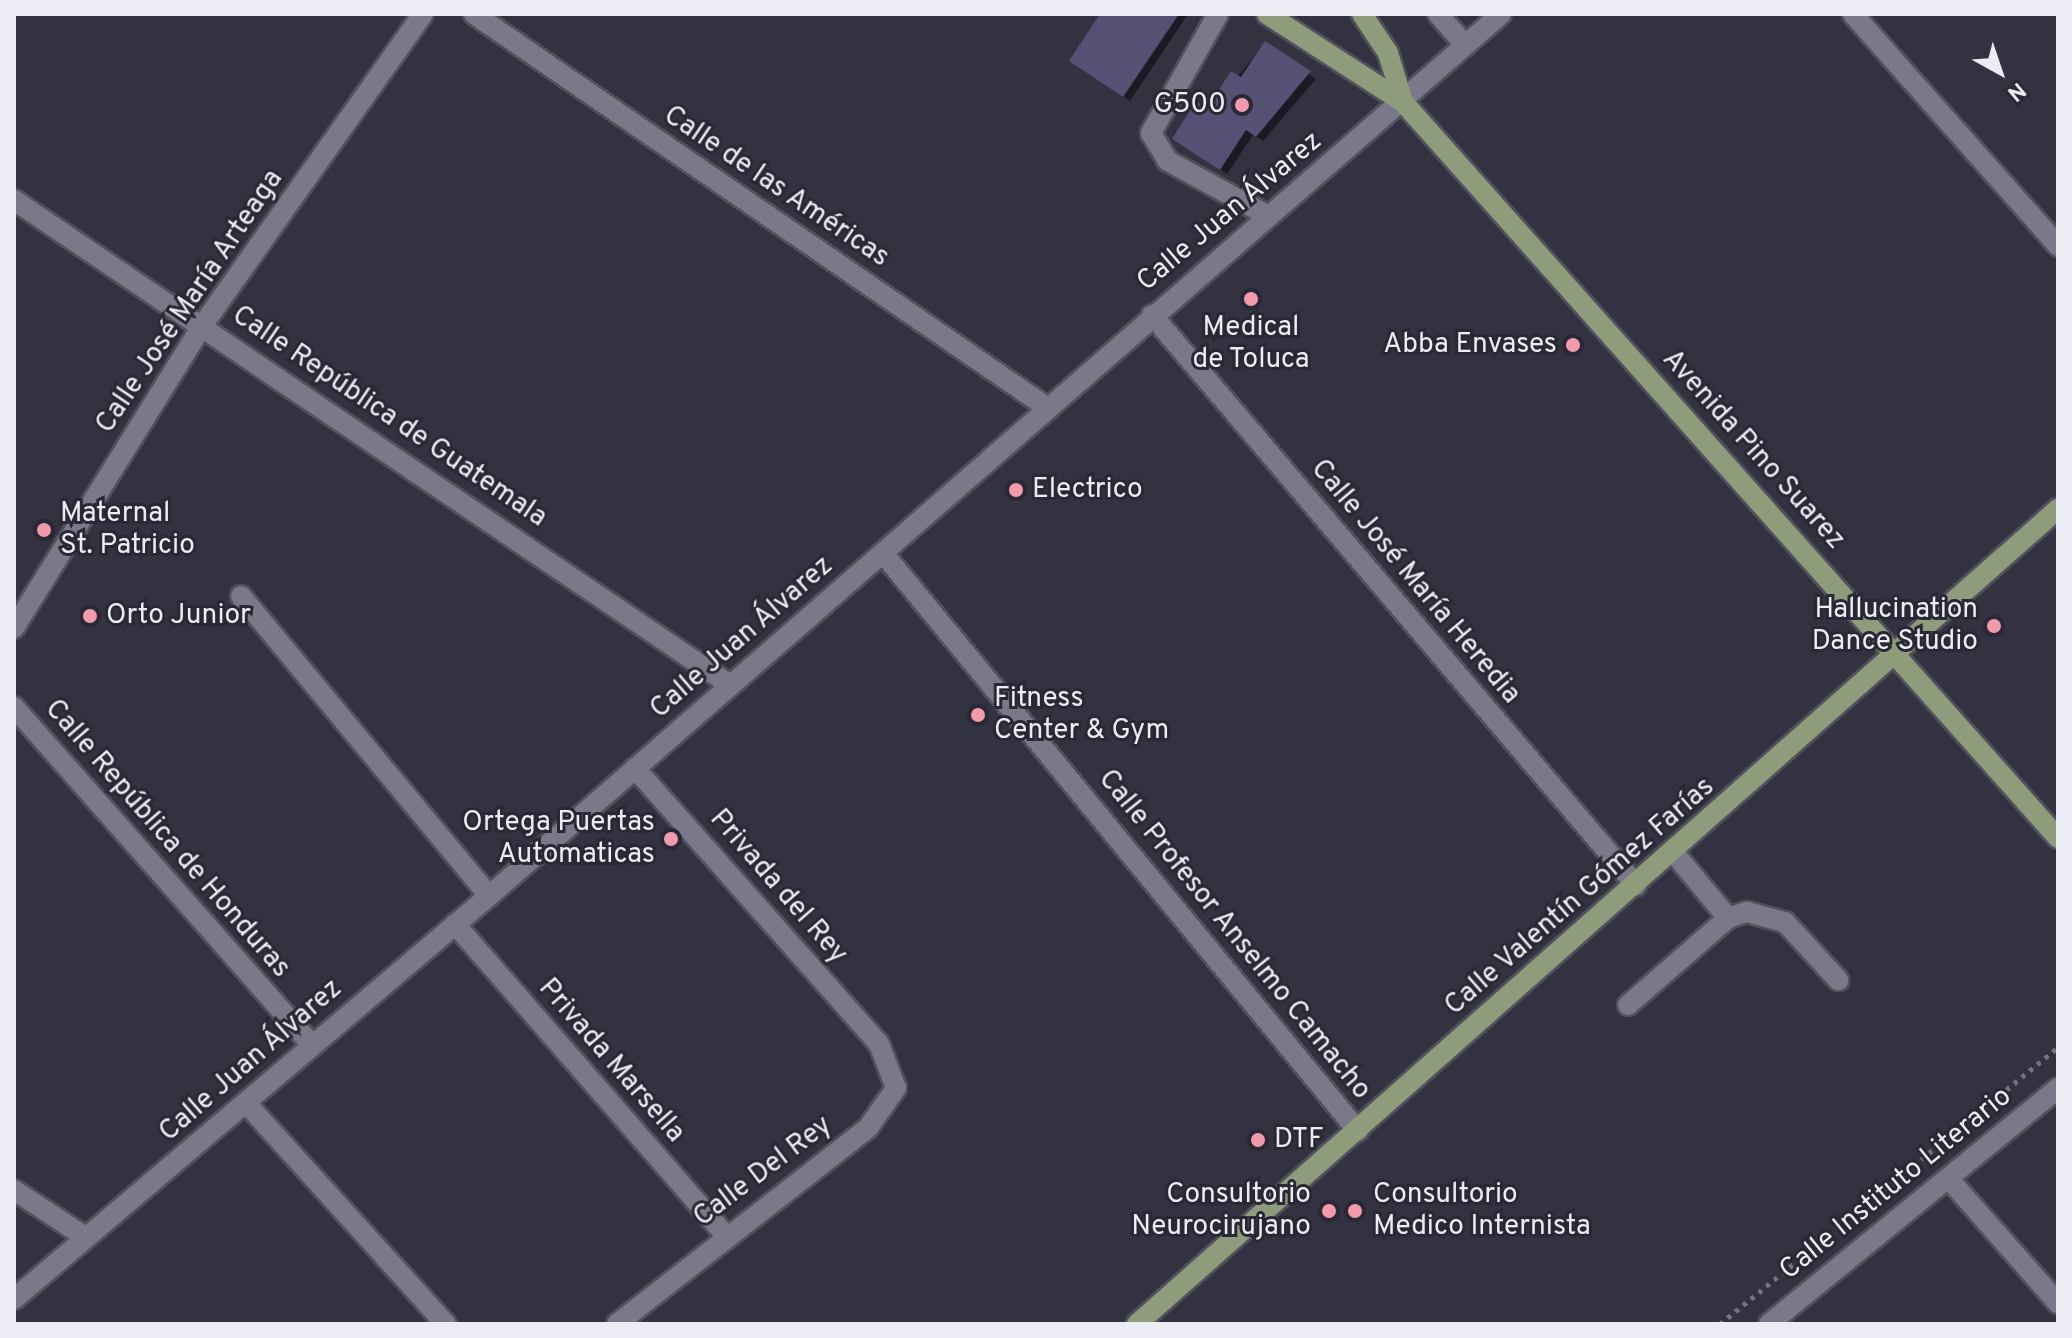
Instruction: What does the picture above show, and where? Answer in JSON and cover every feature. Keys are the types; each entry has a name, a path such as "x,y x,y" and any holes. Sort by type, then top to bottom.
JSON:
{"main road":[{"path":"1267,14 1403,102"},
{"path":"1362,14 1388,53 1403,102"},
{"name":"Avenida Pino Suarez","path":"1403,102 2058,838"},
{"name":"Calle Valentín Gómez Farías","path":"1137,1324 1899,656 2058,509"}],"street":[{"name":"Calle José María Arteaga","path":"14,628 202,326 423,14"},
{"name":"Calle de las Américas","path":"474,14 1045,406"},
{"path":"1218,14 1151,133 1168,161 1265,214"},
{"path":"1438,14 1465,45"},
{"name":"Calle Juan Álvarez","path":"14,1299 489,896 883,553 1045,406 1265,214 1403,102 1501,14"},
{"path":"1853,14 2058,246"},
{"name":"Calle República de Guatemala","path":"14,200 730,685"},
{"name":"Calle José María Heredia","path":"1152,315 1636,885"},
{"name":"Calle Profesor Anselmo Camacho","path":"883,553 1358,1131"},
{"path":"241,596 489,896"},
{"name":"Calle República de Honduras","path":"14,707 311,1044"},
{"name":"Privada del Rey","path":"635,768 879,1044"},
{"path":"1674,853 1728,918"},
{"path":"1628,1005 1728,918 1747,912 1785,922 1838,980"},
{"name":"Privada Marsella","path":"455,924 725,1235"},
{"name":"Calle Del Rey","path":"617,1324 890,1105 892,1066 879,1044"},
{"name":"Calle Instituto Literario","path":"1769,1324 2058,1088"},
{"path":"246,1103 446,1324"},
{"path":"1948,1178 2058,1303"},
{"path":"14,1190 85,1237"}],"path":[{"path":"1720,1324 2058,1047"}],"building":[{"name":"G500","path":"1100,14 1179,14 1123,97 1069,61"},
{"name":"G500","path":"1265,41 1311,71 1256,137 1246,130 1220,170 1172,139 1196,101 1207,108 1231,71 1241,77"}],"place":[{"name":"G500","path":"1242,105"},
{"name":"Medical de Toluca","path":"1251,299"},
{"name":"Abba Envases","path":"1573,345"},
{"name":"Electrico","path":"1016,490"},
{"name":"Maternal St. Patricio","path":"44,530"},
{"name":"Orto Junior","path":"90,616"},
{"name":"Hallucination Dance Studio","path":"1994,626"},
{"name":"Fitness Center & Gym","path":"978,715"},
{"name":"Ortega Puertas Automaticas","path":"671,839"},
{"name":"DTF","path":"1258,1140"},
{"name":"Consultorio Neurocirujano","path":"1329,1211"},
{"name":"Consultorio Medico Internista","path":"1355,1211"}]}
